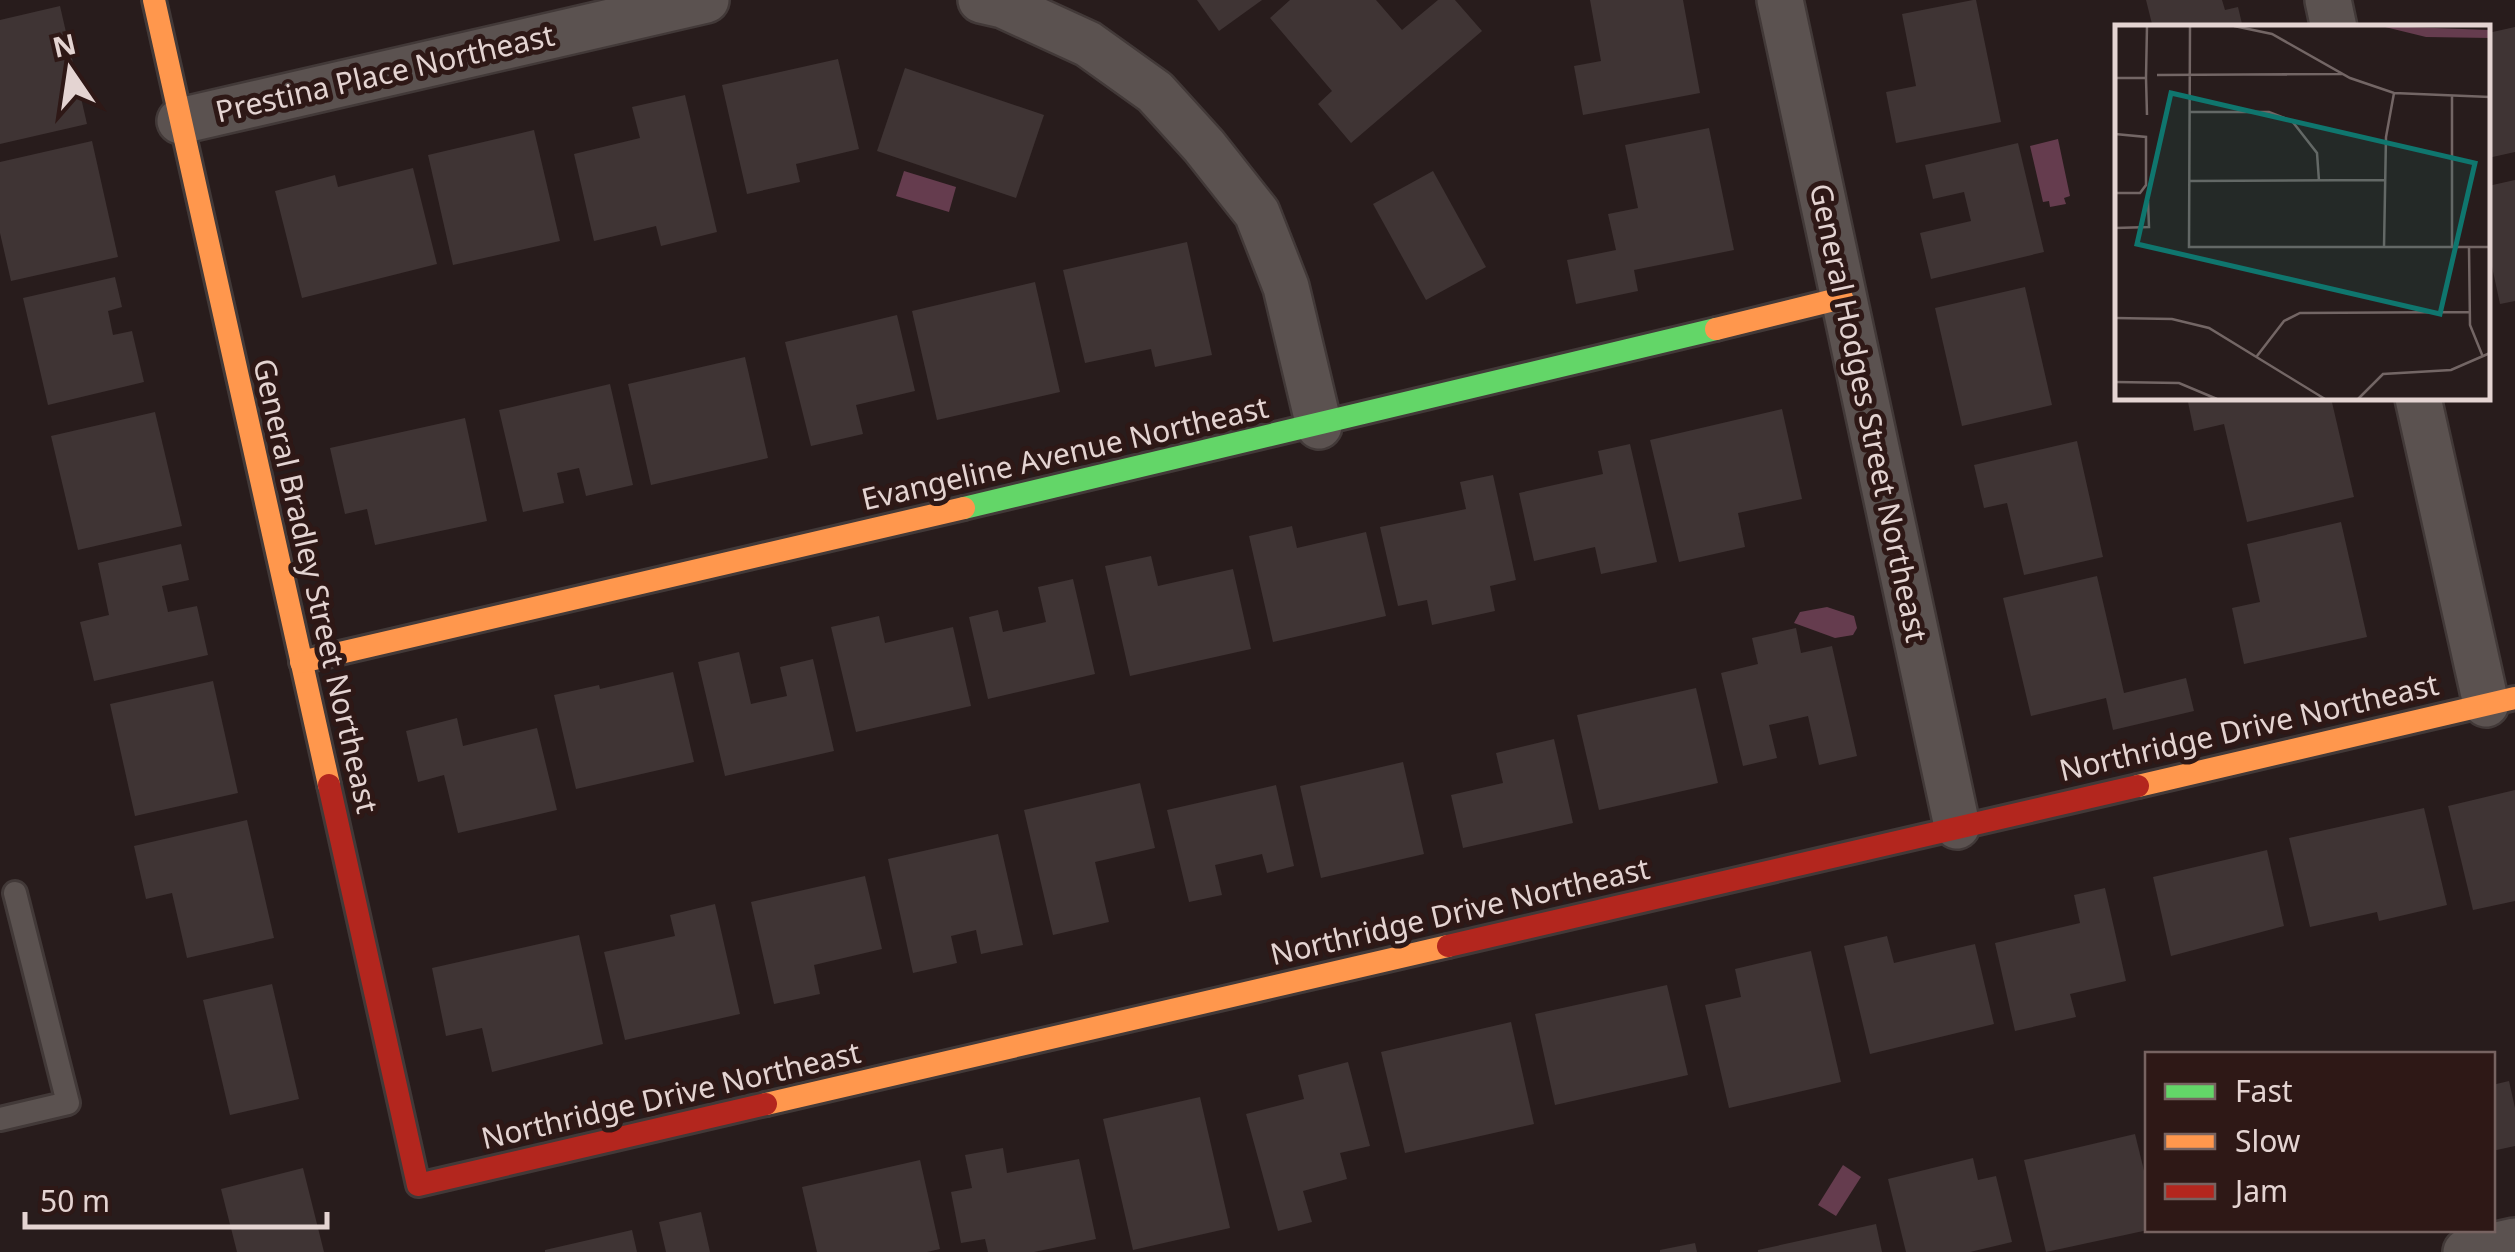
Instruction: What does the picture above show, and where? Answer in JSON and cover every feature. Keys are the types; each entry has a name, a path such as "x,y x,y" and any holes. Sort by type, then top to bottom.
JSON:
{"street":[{"name":"General Bradley Street Northeast","path":"154,0 418,1185"},
{"name":"Prestina Place Northeast","path":"180,122 706,0"},
{"path":"982,0 1003,5 1088,44 1155,92 1258,213 1286,287 1319,426"},
{"name":"General Hodges Street Northeast","path":"1780,0 1958,826"},
{"path":"2328,0 2333,25"},
{"name":"Evangeline Avenue Northeast","path":"301,662 1319,426 1842,298"},
{"path":"2419,400 2501,700"},
{"name":"Northridge Drive Northeast","path":"418,1185 2501,700"},
{"path":"2466,1252 2515,1241"}],"lane":[{"path":"0,1119 68,1102 15,892"}],"shaded area":[{"path":"2058,139 2070,196 2064,198 2066,204 2050,207 2049,201 2043,202 2030,146"},
{"path":"904,171 956,187 949,212 896,196"},
{"path":"1827,607 1854,616 1857,628 1853,635 1835,638 1794,623 1800,612"},
{"path":"1843,1165 1861,1177 1836,1216 1818,1205"}],"building":[{"path":"1197,0 1262,0 1219,31"},
{"path":"1290,0 1376,0 1402,30 1438,0 1455,0 1482,31 1351,143 1318,104 1332,91 1270,18"},
{"path":"1590,0 1683,0 1700,93 1583,115 1574,66 1601,61"},
{"path":"1976,0 2001,122 1896,143 1886,92 1916,86 1902,14"},
{"path":"2146,0 2222,0 2225,10 2238,7 2242,25 2152,25"},
{"path":"60,6 87,124 0,144 0,20"},
{"path":"2515,27 2515,152 2490,158 2490,33"},
{"path":"838,59 859,149 796,164 800,182 747,194 722,85"},
{"path":"905,68 1044,115 1016,198 877,151"},
{"path":"685,95 717,232 661,246 656,226 594,241 574,154 640,138 632,107"},
{"path":"1709,128 1734,250 1634,270 1638,291 1576,304 1567,260 1616,250 1608,214 1638,208 1625,145"},
{"path":"534,130 560,241 453,265 428,155"},
{"path":"92,141 118,257 11,281 0,233 0,162"},
{"path":"2018,143 2044,252 1931,279 1920,233 1971,221 1964,192 1933,199 1925,165"},
{"path":"413,168 437,264 302,298 275,191 335,175 338,187"},
{"path":"1433,171 1486,267 1426,300 1373,204"},
{"path":"2515,180 2515,301 2500,304 2490,257 2490,186"},
{"path":"1187,242 1212,355 1155,367 1151,349 1085,363 1063,270"},
{"path":"115,277 122,307 108,311 113,335 132,331 144,382 48,405 23,298"},
{"path":"1035,282 1060,392 937,420 912,311"},
{"path":"2025,287 2052,405 1962,426 1935,308"},
{"path":"897,315 915,391 856,405 863,434 811,446 785,342"},
{"path":"745,357 768,458 651,485 628,384"},
{"path":"610,384 633,485 586,496 579,468 557,473 564,503 523,512 499,410"},
{"path":"2331,400 2354,497 2247,522 2224,424 2194,431 2188,402"},
{"path":"1782,409 1802,499 1738,513 1745,547 1679,562 1650,440"},
{"path":"155,412 182,526 78,550 51,436"},
{"path":"465,418 487,521 375,545 367,509 345,514 330,448"},
{"path":"2077,441 2103,557 2024,575 2007,503 1984,508 1974,465"},
{"path":"1630,444 1657,562 1601,574 1595,547 1534,561 1519,493 1603,474 1598,451"},
{"path":"1493,475 1516,580 1490,586 1495,611 1432,625 1427,600 1398,606 1380,527 1466,509 1460,482"},
{"path":"2341,522 2367,637 2244,664 2232,608 2260,602 2247,544"},
{"path":"1292,526 1297,548 1366,532 1386,616 1273,642 1249,536"},
{"path":"181,544 189,580 162,586 168,612 197,606 208,655 94,681 80,622 109,615 98,563"},
{"path":"1151,556 1158,586 1233,569 1251,649 1130,676 1105,566"},
{"path":"2097,576 2124,693 2186,678 2194,711 2113,730 2106,698 2031,716 2003,598"},
{"path":"1073,579 1095,674 988,699 969,617 998,610 1003,632 1046,622 1038,587"},
{"path":"879,616 885,643 953,627 971,706 856,732 831,627"},
{"path":"1796,628 1801,653 1832,646 1857,756 1819,765 1808,716 1769,725 1777,758 1743,766 1721,673 1758,664 1752,638"},
{"path":"739,652 751,704 787,696 780,667 813,659 834,751 725,776 698,662"},
{"path":"673,672 694,762 576,789 554,695"},
{"path":"213,681 238,793 135,816 110,704"},
{"path":"1696,688 1718,783 1599,810 1577,715"},
{"path":"457,718 463,746 537,728 557,810 458,833 444,775 418,782 406,731"},
{"path":"1554,739 1573,823 1463,848 1451,795 1503,783 1496,753"},
{"path":"1403,762 1424,854 1321,878 1300,786"},
{"path":"1140,783 1155,848 1095,862 1109,922 1053,935 1024,810"},
{"path":"1276,785 1294,866 1267,873 1262,854 1215,865 1222,895 1189,902 1167,810"},
{"path":"2515,790 2515,901 2473,910 2448,806"},
{"path":"2424,808 2447,905 2379,921 2377,912 2310,927 2289,838"},
{"path":"247,820 274,938 187,958 172,893 146,899 134,846"},
{"path":"998,834 1023,945 981,954 976,930 951,936 957,963 913,973 888,859"},
{"path":"2267,850 2284,926 2171,956 2153,877"},
{"path":"865,876 882,949 814,965 820,994 774,1004 751,902"},
{"path":"2105,888 2126,981 2070,994 2076,1017 2015,1031 1995,943 2080,923 2074,895"},
{"path":"715,904 740,1014 625,1040 604,952 675,936 670,915"},
{"path":"579,935 603,1044 492,1072 482,1028 446,1036 432,968"},
{"path":"1887,936 1894,963 1975,944 1994,1024 1870,1054 1844,946"},
{"path":"1811,951 1841,1082 1729,1108 1705,1005 1741,997 1735,969"},
{"path":"272,984 299,1099 230,1115 203,1000"},
{"path":"1667,985 1688,1075 1555,1105 1535,1014"},
{"path":"1511,1022 1534,1124 1405,1153 1381,1052"},
{"path":"1348,1062 1370,1146 1340,1153 1347,1179 1303,1191 1312,1222 1278,1231 1246,1114 1304,1099 1298,1075"},
{"path":"2509,1081 2515,1108 2515,1146 2495,1150 2495,1084"},
{"path":"1200,1097 1230,1228 1133,1250 1103,1119"},
{"path":"2135,1134 2145,1175 2145,1231 2046,1252 2024,1160"},
{"path":"1003,1148 1007,1173 1079,1159 1096,1239 1034,1252 988,1252 985,1239 961,1243 951,1192 972,1188 965,1155"},
{"path":"1973,1158 1978,1180 1996,1176 2012,1242 1970,1252 1906,1252 1888,1179"},
{"path":"920,1160 940,1249 817,1252 802,1187"},
{"path":"303,1168 324,1252 237,1252 221,1189"},
{"path":"701,1212 710,1252 666,1252 659,1222"},
{"path":"1876,1224 1882,1252 1758,1252 1758,1250"},
{"path":"632,1230 637,1252 545,1252 545,1250"},
{"path":"1695,1243 1697,1252 1660,1252 1660,1250"}],"traffic: fast":[{"path":"964,508 1716,329"}],"traffic: slow":[{"path":"154,0 329,785"},
{"path":"1716,329 1842,298"},
{"path":"301,662 964,508"},
{"path":"2138,786 2515,698"},
{"path":"766,1104 1448,946"}],"traffic: jam":[{"path":"329,785 418,1185 766,1104"},
{"path":"1448,946 2138,786"}]}
